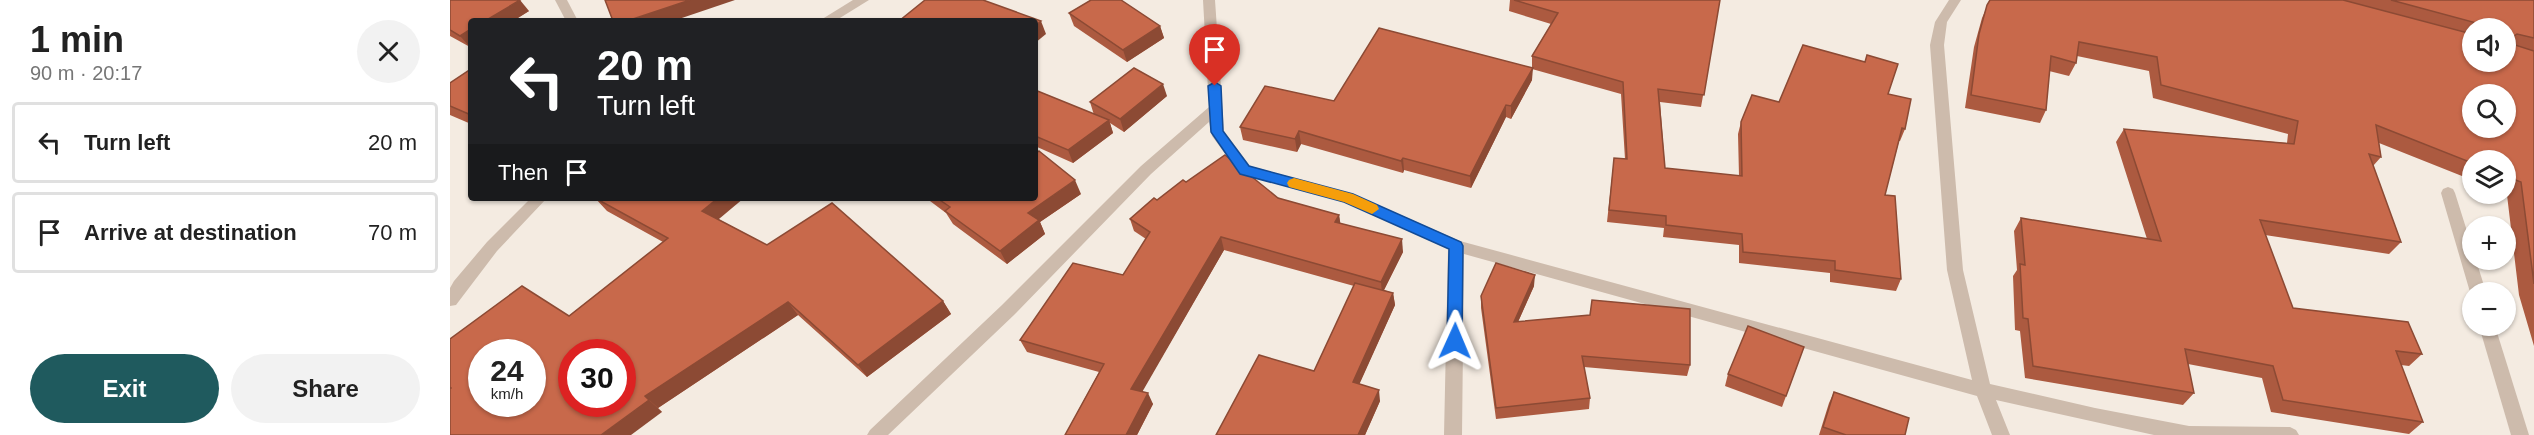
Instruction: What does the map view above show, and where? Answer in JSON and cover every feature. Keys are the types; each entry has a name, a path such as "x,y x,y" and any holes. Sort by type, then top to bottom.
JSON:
{"street":[{"path":"561,0 570,18"},
{"path":"830,18 863,0"},
{"path":"1209,0 1217,132 1245,170 1348,198 1456,246 1983,390 2095,416 2189,434 2290,435"},
{"path":"1955,0 1941,22 1937,45 1955,270 1983,390 2001,435"},
{"path":"876,435 1008,310 1146,170 1216,108"},
{"path":"2448,193 2475,282"},
{"path":"450,300 470,271 537,201"},
{"path":"1453,435 1456,246"},
{"path":"2490,336 2520,435"}],"building":[{"path":"450,0 520,0 490,18 468,18 468,31 460,36 450,30"},
{"path":"605,0 690,0 636,18 612,18"},
{"path":"925,0 983,0 1033,18 903,18"},
{"path":"1091,0 1121,0 1160,26 1123,50 1069,13"},
{"path":"1514,0 1720,0 1704,95 1658,89 1665,168 1742,176 1741,122 1752,95 1779,102 1803,45 1865,62 1867,55 1898,64 1888,94 1911,99 1905,129 1902,128 1885,195 1895,196 1901,279 1835,270 1835,261 1743,252 1742,234 1666,225 1666,216 1609,210 1614,158 1627,159 1623,82 1532,56 1558,13"},
{"path":"1990,0 2343,0 2462,31 2462,72 2516,72 2516,45 2534,51 2534,284 2521,182 2516,180 2516,150 2462,150 2462,159 2376,125 2381,157 2369,154 2401,242 2260,220 2293,308 2408,322 2422,354 2396,351 2423,422 2283,400 2273,366 2185,349 2194,393 2033,366 2028,319 2023,318 2020,264 2025,265 2021,218 2161,241 2124,129 2294,144 2298,121 2161,85 2157,57 2079,42 2076,63 2051,56 2046,110 1971,95 1979,34"},
{"path":"2391,0 2534,0 2534,38 2517,34 2516,18 2462,19"},
{"path":"1379,28 1533,68 1511,106 1506,105 1470,176 1403,158 1401,161 1299,131 1295,139 1240,127 1265,86 1334,101"},
{"path":"1134,68 1163,84 1120,119 1090,102"},
{"path":"468,71 468,114 450,106 450,83"},
{"path":"1038,91 1109,120 1068,150 1038,137"},
{"path":"1038,152 1075,180 1028,213 1039,220 1000,251 945,211 950,207 941,201 1038,201"},
{"path":"1225,155 1278,198 1339,215 1335,222 1402,239 1381,282 1221,237 1131,389 1148,393 1126,435 1065,435 1104,364 1020,340 1073,263 1123,275 1150,232 1130,219 1154,198 1157,200 1183,180 1186,182"},
{"path":"600,201 714,201 702,211 767,245 832,203 943,301 858,365 788,302 645,396 649,400 636,409 636,339 558,339 558,417 626,417 601,435 450,435 450,339 522,286 569,316 668,238"},
{"path":"1496,263 1535,275 1514,322 1590,315 1592,300 1690,309 1690,365 1582,356 1590,398 1496,408 1481,296"},
{"path":"1355,283 1393,293 1353,382 1379,390 1358,435 1216,435 1259,355 1314,371"},
{"path":"1748,326 1804,347 1786,396 1728,374"},
{"path":"1834,392 1909,418 1905,435 1846,435 1823,427"}],"slow traffic":[{"path":"1294,183 1348,198 1372,209"}],"route":[{"path":"1215,86 1217,132 1245,170 1348,198 1456,246 1455,341"}]}
